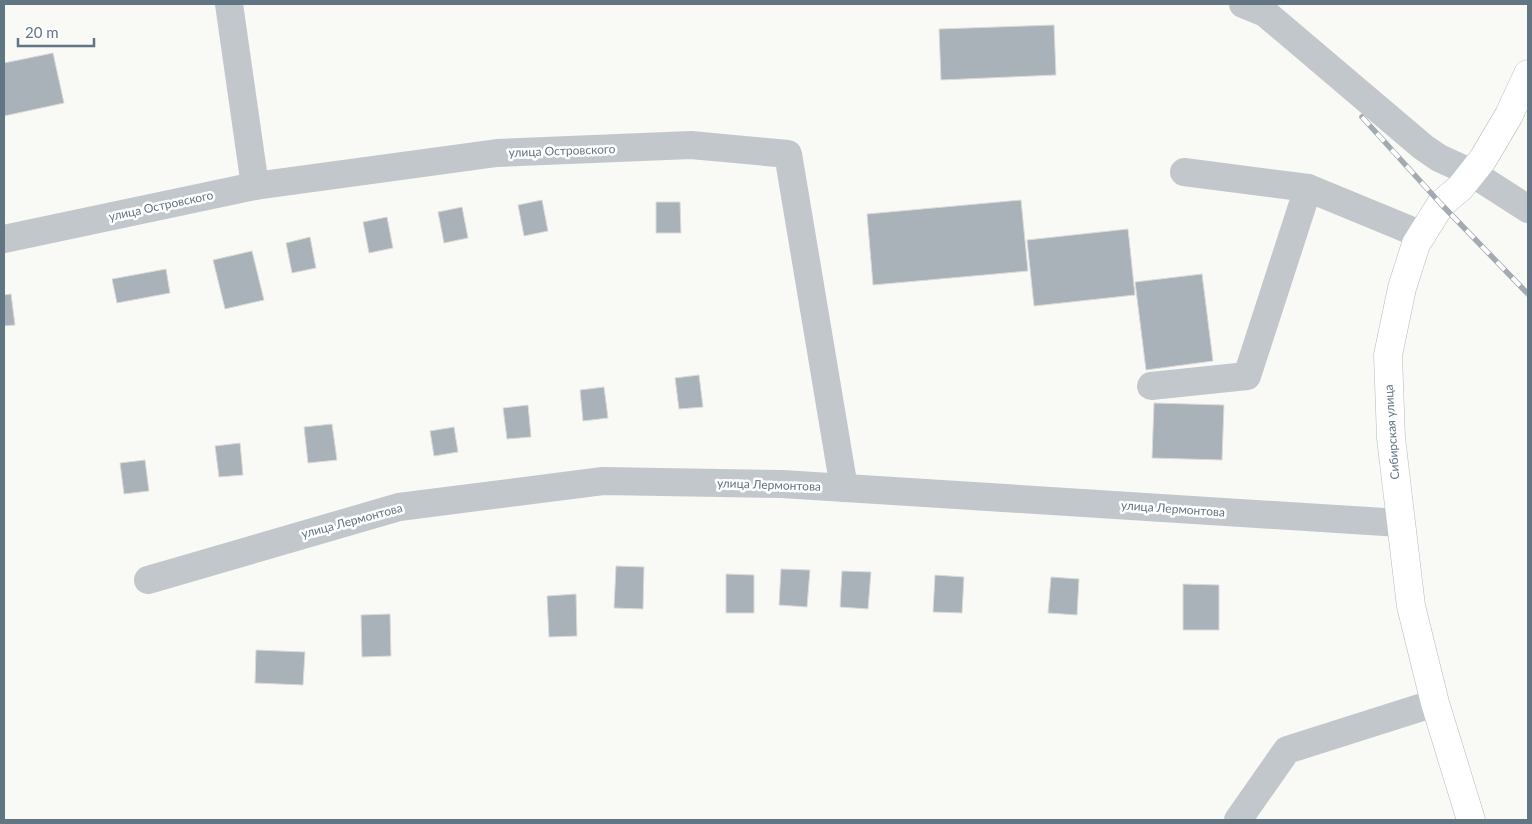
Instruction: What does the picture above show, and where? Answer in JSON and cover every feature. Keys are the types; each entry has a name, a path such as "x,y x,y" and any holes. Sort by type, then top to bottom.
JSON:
{"main road":[{"name":"Сибирская улица","path":"1471,820 1435,703 1411,606 1391,438 1388,355 1402,288 1416,244 1441,204 1460,188 1483,159 1509,115 1528,74"}],"street":[{"path":"228,4 255,186"},
{"path":"1243,4 1265,13 1439,158 1472,173 1528,209"},
{"name":"улица Островского","path":"4,239 255,186 497,153 691,145 788,154 844,488"},
{"path":"1184,172 1308,188 1422,235"},
{"path":"1151,386 1248,376 1308,188"},
{"name":"улица Лермонтова","path":"148,580 399,507 603,481 782,484 1400,523"},
{"path":"1238,820 1287,750 1435,703"}],"building":[{"path":"1054,25 1056,75 941,80 939,29"},
{"path":"53,53 64,103 4,116 4,63"},
{"path":"542,200 548,231 524,236 518,205"},
{"path":"1021,200 1028,271 873,285 867,214"},
{"path":"656,202 680,202 681,233 656,233"},
{"path":"462,207 468,238 444,243 438,212"},
{"path":"387,217 393,248 369,253 363,222"},
{"path":"1128,229 1135,295 1034,306 1027,240"},
{"path":"310,237 316,268 292,273 286,243"},
{"path":"252,251 264,300 225,309 213,260"},
{"path":"166,269 170,293 117,303 112,279"},
{"path":"1202,274 1213,361 1146,370 1135,282"},
{"path":"11,294 15,325 4,326 4,295"},
{"path":"699,375 703,407 679,409 675,378"},
{"path":"604,387 608,418 583,421 580,390"},
{"path":"1154,403 1224,405 1222,460 1152,458"},
{"path":"528,405 531,437 507,439 503,408"},
{"path":"332,424 337,460 308,463 304,427"},
{"path":"454,427 458,452 434,456 430,431"},
{"path":"240,443 243,475 219,477 215,446"},
{"path":"145,460 149,491 124,494 120,463"},
{"path":"616,566 644,567 643,609 614,608"},
{"path":"781,569 810,570 807,607 779,605"},
{"path":"842,571 871,572 868,609 840,607"},
{"path":"726,574 754,575 754,613 726,613"},
{"path":"935,575 964,577 962,613 933,612"},
{"path":"1051,577 1079,579 1077,615 1048,613"},
{"path":"1183,584 1219,585 1219,630 1183,630"},
{"path":"576,594 577,636 549,637 547,596"},
{"path":"390,614 391,656 362,657 361,615"},
{"path":"256,650 305,652 303,685 255,683"}],"railway":[{"path":"1362,117 1441,204 1528,294"}]}
